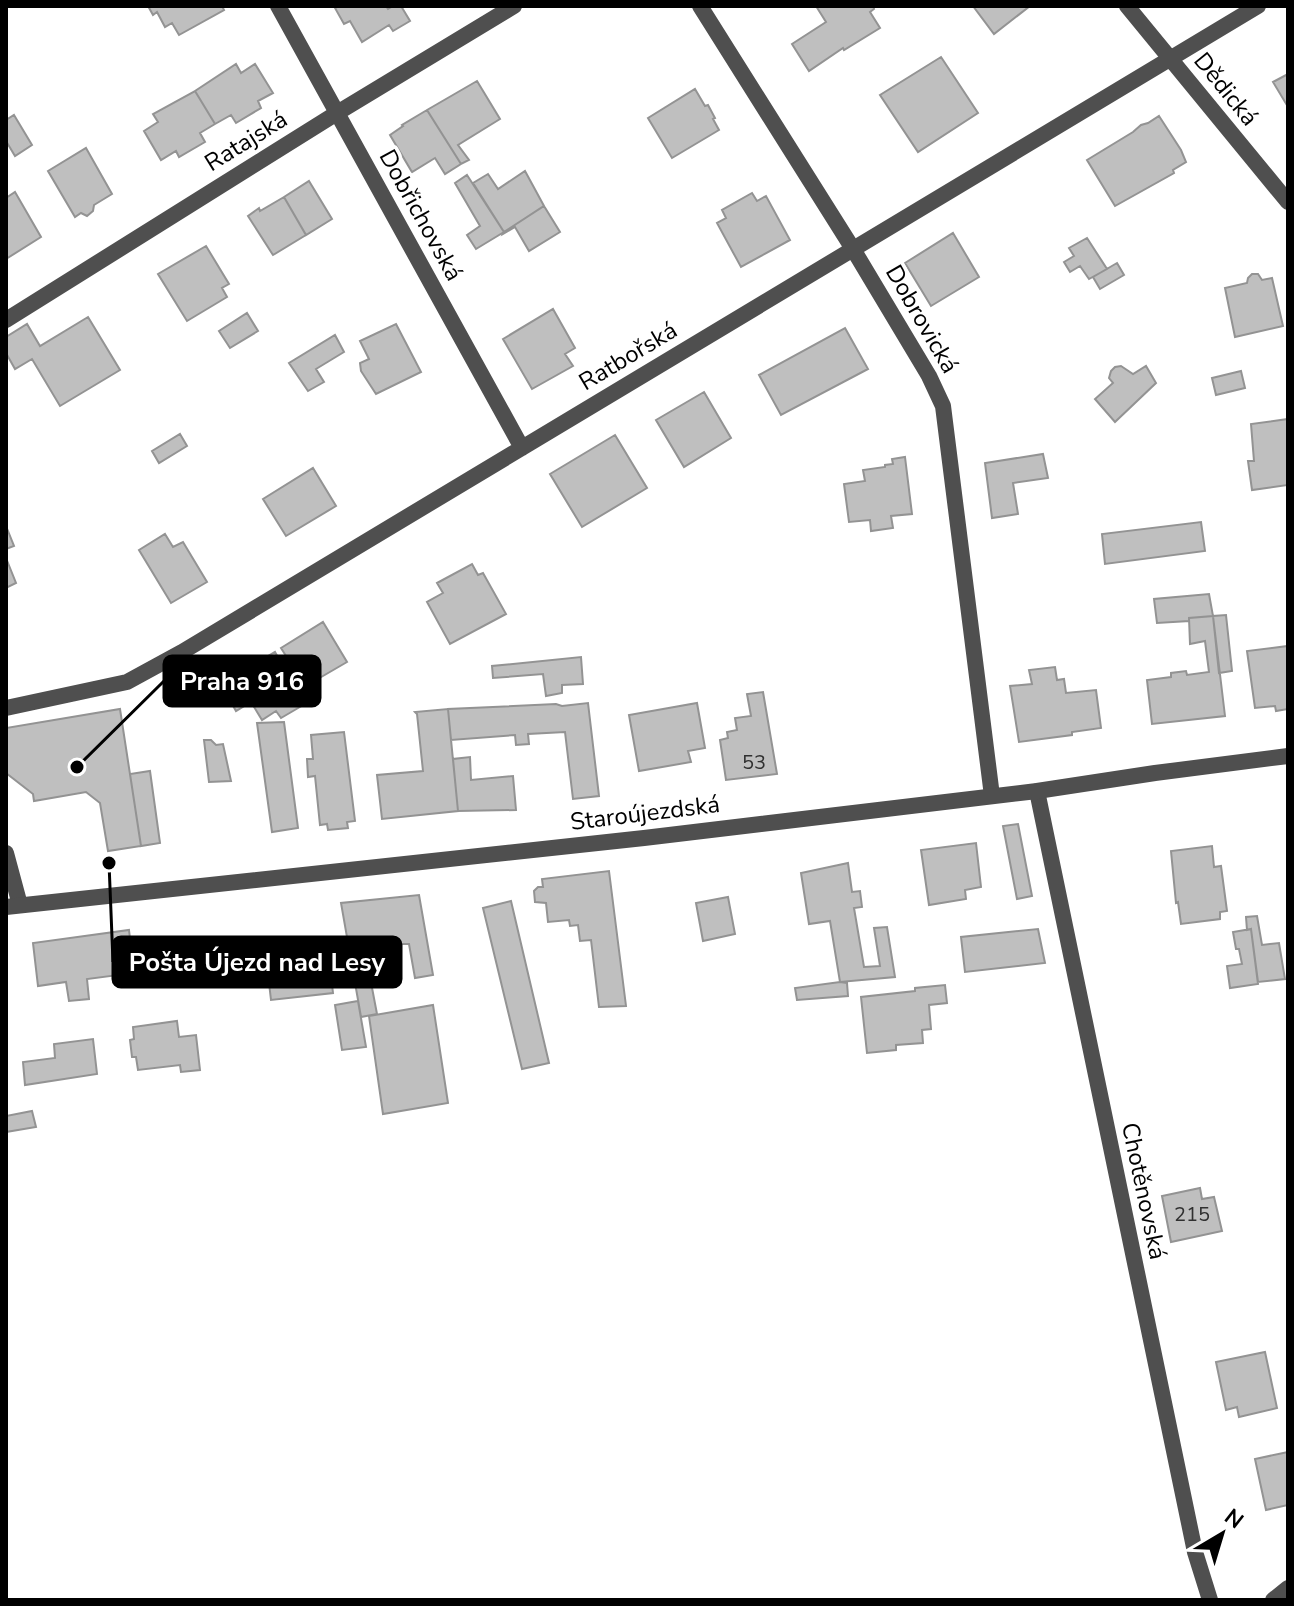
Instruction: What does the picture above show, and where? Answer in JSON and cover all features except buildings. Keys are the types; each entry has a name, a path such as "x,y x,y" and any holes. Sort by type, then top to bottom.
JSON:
{"street":[{"name":"Dobřichovská","path":"278,6 522,448"},
{"name":"Ratajská","path":"6,320 514,6"},
{"name":"Dobrovická","path":"700,6 853,249 929,376 943,406 992,796"},
{"name":"Dědická","path":"1127,6 1288,202"},
{"name":"Ratbořská","path":"6,708 127,682 182,652 1258,6"},
{"name":"Staroújezdská","path":"13,906 644,838 1037,791 1288,756"},
{"name":"Chotěnovská","path":"1037,791 1192,1536 1210,1600"},
{"path":"6,853 13,906"},
{"path":"1273,1600 1288,1588"}],"place":[{"name":"Praha 916","path":"77,767"},
{"name":"Pošta Újezd nad Lesy","path":"109,863"}]}
